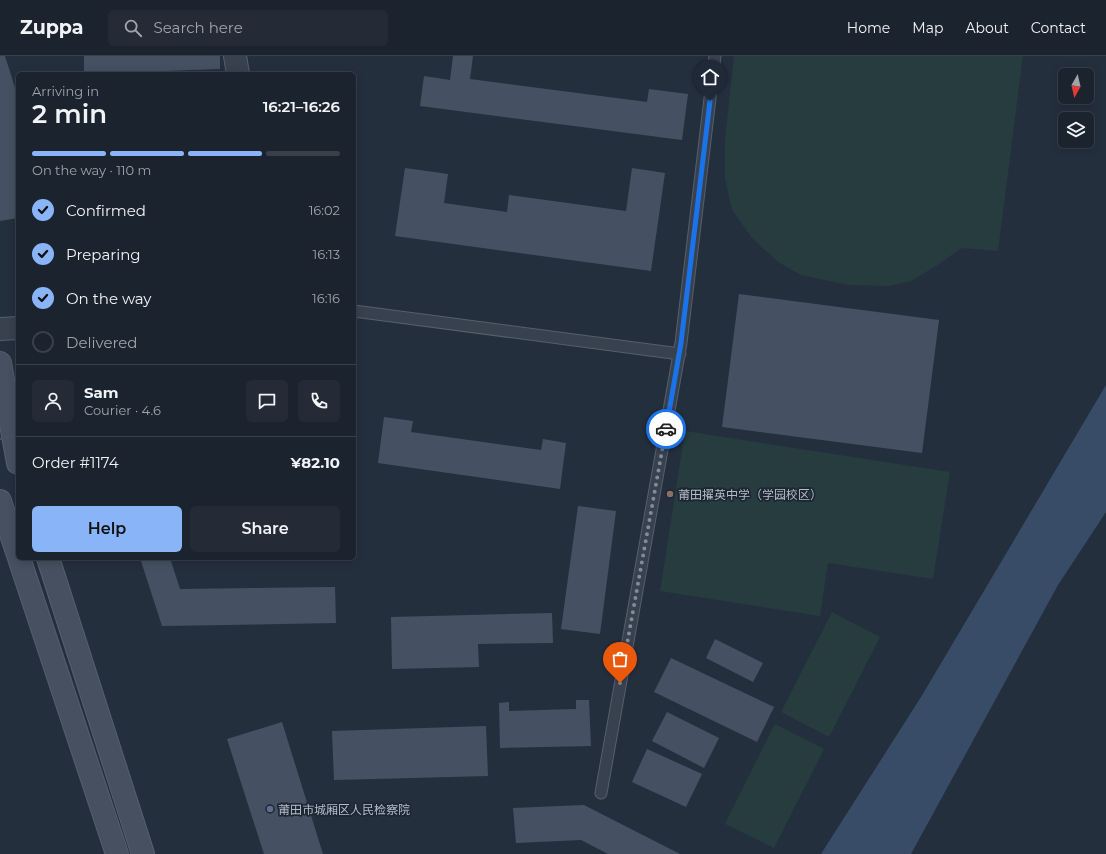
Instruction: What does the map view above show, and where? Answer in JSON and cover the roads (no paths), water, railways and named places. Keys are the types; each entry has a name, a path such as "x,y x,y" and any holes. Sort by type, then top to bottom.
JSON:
{"main road":[{"path":"0,363 16,452"},
{"path":"0,501 16,549"},
{"path":"20,560 117,854"},
{"path":"49,560 143,854"}],"street":[{"path":"235,56 238,72"},
{"path":"0,329 16,328"}],"lane":[{"path":"601,793 680,354 715,56"},
{"path":"356,311 680,354"}],"water":[{"path":"1106,385 1106,512 1058,585 911,854 821,854 921,697"}],"place":[{"name":"莆田擢英中学（学园校区）","path":"670,494"},
{"name":"莆田市城厢区人民检察院","path":"270,809"}]}
